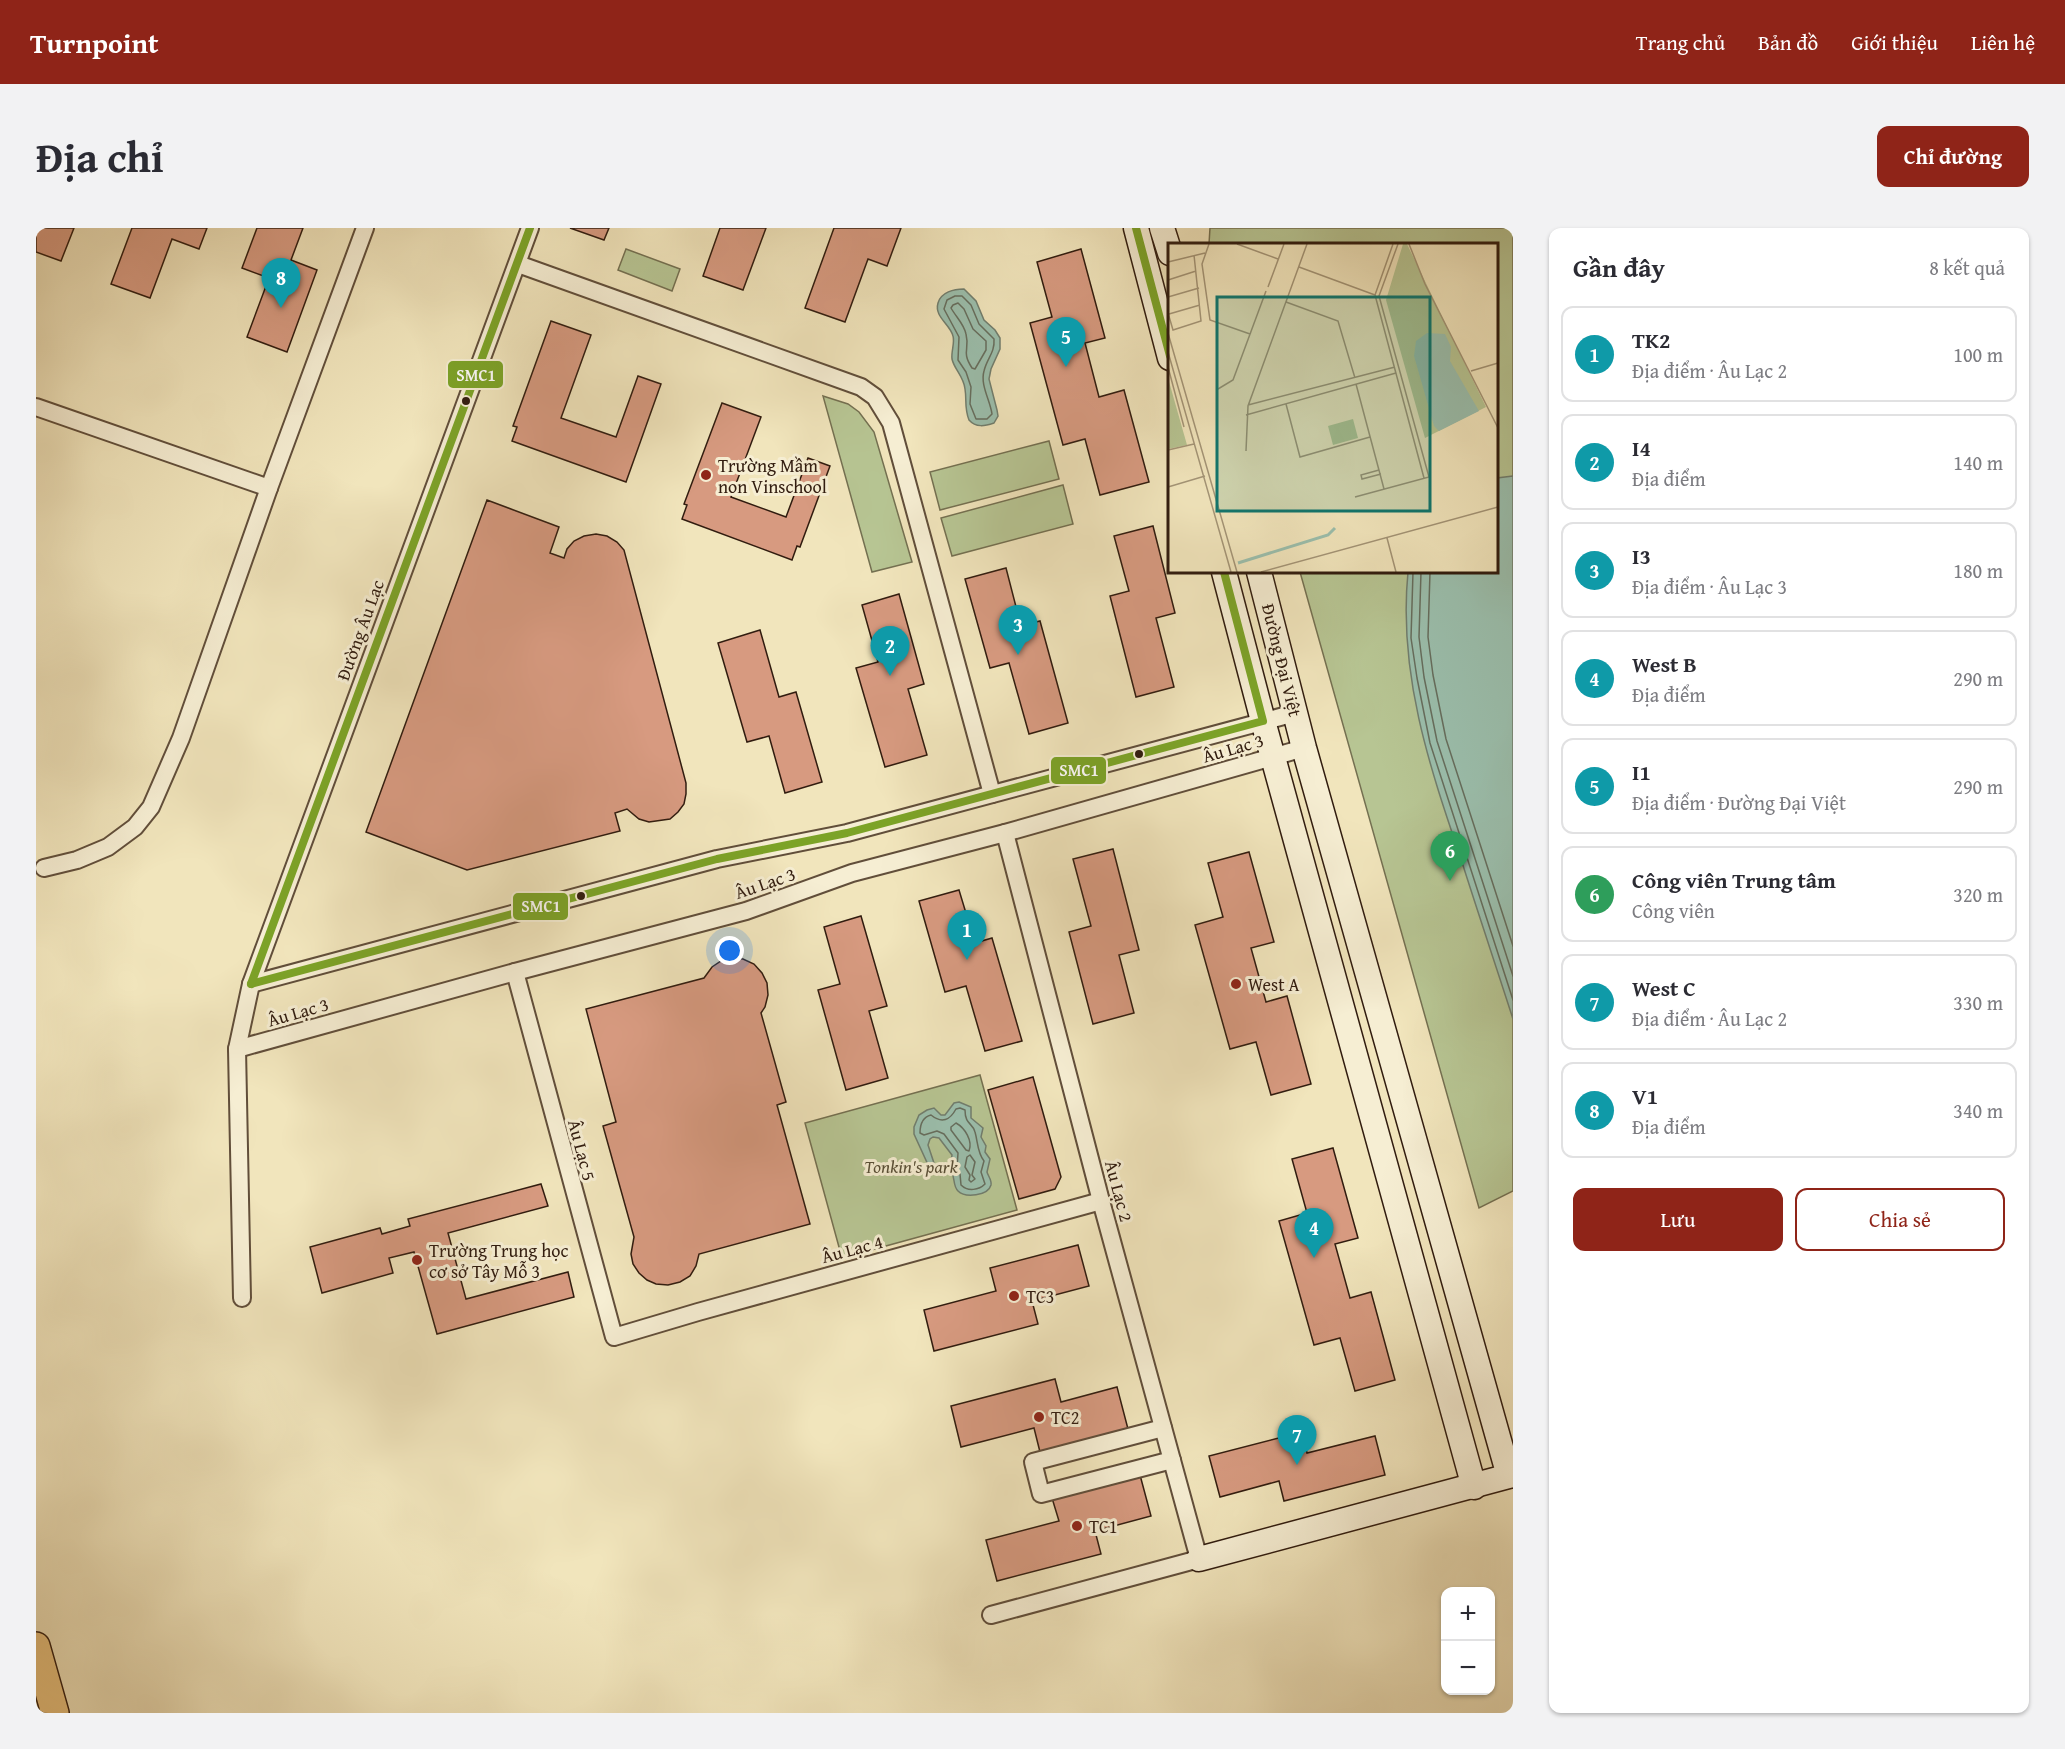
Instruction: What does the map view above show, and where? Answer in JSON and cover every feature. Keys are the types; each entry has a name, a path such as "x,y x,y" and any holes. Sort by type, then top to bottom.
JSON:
{"main road":[{"path":"36,1646 55,1713"}],"street":[{"path":"44,867 77,860 108,847 135,827 151,807 181,738 269,488 365,228"},
{"name":"Đường Âu Lạc","path":"242,1299 237,1049 251,984 530,228"},
{"path":"1136,228 1168,350"},
{"path":"1162,228 1168,247"},
{"path":"518,264 861,387 875,397 891,423 993,794"},
{"path":"36,407 269,488"},
{"name":"Đường Đại Việt","path":"1224,573 1474,1487 1509,1476 1304,748 1259,573"},
{"name":"Âu Lạc 3","path":"251,984 717,859 847,832 1295,713"},
{"name":"Âu Lạc 3","path":"237,1049 746,911 852,873 1005,833 1304,748"},
{"name":"Âu Lạc 2","path":"1005,833 1101,1201 1199,1559"},
{"name":"Âu Lạc 5","path":"515,972 614,1337"},
{"name":"Âu Lạc 4","path":"614,1337 1101,1201"},
{"path":"1163,1428 1033,1462 1041,1494 1172,1460"},
{"path":"991,1614 1474,1487"}],"green space":[{"path":"1210,228 1513,228 1513,1191 1479,1208 1300,573 1498,573 1498,243 1209,243"},
{"path":"626,249 680,269 672,291 618,270"},
{"path":"823,396 848,404 859,412 874,432 912,562 872,572"},
{"path":"1049,441 1059,479 940,510 930,472"},
{"path":"1063,485 1073,524 952,556 941,518"},
{"name":"Tonkin's park","path":"980,1075 1017,1210 842,1258 805,1123"}],"water":[{"path":"964,289 976,301 984,320 1000,338 1000,349 989,379 998,416 994,423 984,425 975,424 969,420 964,385 952,359 953,336 937,308 940,299 945,294"},
{"path":"1513,476 1513,1019 1428,754 1412,682 1406,609 1408,573 1498,573 1498,478"},
{"path":"959,1102 971,1107 971,1118 983,1128 981,1137 986,1146 985,1152 990,1159 987,1172 991,1185 986,1192 981,1194 966,1195 958,1191 952,1173 934,1173 914,1134 919,1115 934,1108 941,1115 945,1115 954,1103","holes":["933,1137 939,1138 952,1155 950,1167 935,1166 928,1145"]}],"building":[{"path":"36,228 74,228 61,261 36,252"},
{"path":"132,228 207,228 199,249 172,239 150,298 111,284"},
{"path":"257,228 303,228 291,260 317,270 287,352 247,337 269,278 242,268"},
{"path":"570,228 609,228 604,240"},
{"path":"720,228 766,228 743,290 703,276"},
{"path":"834,228 901,228 887,266 868,259 845,322 805,308"},
{"path":"1081,249 1105,338 1085,343 1099,397 1124,390 1149,482 1100,495 1085,439 1063,445 1030,323 1052,317 1037,262"},
{"path":"551,321 591,335 561,418 616,437 638,376 661,384 626,482 512,441 517,427 513,426"},
{"path":"722,403 761,417 731,497 786,517 808,458 830,466 800,547 797,546 792,560 682,519 687,505 684,504"},
{"path":"487,500 559,527 550,553 564,558 567,549 574,541 596,534 607,536 624,550 686,783 686,794 684,804 670,819 649,822 639,819 627,809 615,813 620,831 467,870 366,832"},
{"path":"1153,526 1175,613 1156,618 1174,687 1136,697 1110,596 1129,591 1114,536"},
{"path":"1006,568 1021,626 1040,621 1068,723 1029,734 1009,663 990,668 965,579"},
{"path":"899,594 924,684 908,689 927,755 885,767 856,668 878,662 862,605"},
{"path":"760,630 779,697 796,692 822,782 785,793 769,736 747,742 718,643"},
{"path":"1113,849 1139,950 1119,955 1134,1013 1093,1024 1069,932 1091,926 1073,859"},
{"name":"West A","path":"1249,852 1274,942 1251,948 1266,1002 1287,996 1311,1084 1271,1095 1256,1042 1230,1049 1195,925 1223,917 1208,863"},
{"path":"959,890 975,943 992,938 1022,1041 985,1051 966,986 945,992 919,901"},
{"path":"861,916 887,1006 869,1011 888,1078 846,1090 818,990 840,984 824,927"},
{"path":"731,958 743,959 754,964 767,983 768,995 761,1013 786,1102 777,1105 810,1224 699,1254 690,1276 668,1285 656,1284 647,1280 633,1264 631,1254 634,1237 603,1126 616,1122 586,1009 704,978 712,967"},
{"path":"1033,1077 1061,1177 1055,1189 1019,1199 988,1090"},
{"path":"1333,1148 1358,1238 1335,1244 1350,1298 1371,1292 1395,1380 1355,1391 1340,1338 1314,1345 1279,1221 1307,1213 1292,1159"},
{"path":"541,1184 548,1206 448,1233 466,1299 568,1272 574,1297 437,1334 414,1252 389,1258 393,1273 322,1293 310,1247 380,1228 382,1234 410,1226 408,1219"},
{"name":"TC3","path":"1078,1245 1089,1286 1032,1301 1038,1324 934,1351 924,1310 996,1291 990,1268"},
{"name":"TC2","path":"1055,1379 1061,1402 1117,1387 1128,1429 1040,1452 1034,1428 961,1447 951,1406"},
{"path":"1302,1432 1307,1453 1375,1436 1385,1475 1284,1501 1279,1481 1220,1497 1209,1456"},
{"name":"TC1","path":"1140,1475 1151,1516 1095,1531 1101,1554 997,1581 986,1540 1059,1521 1052,1498"}],"transit line":[{"name":"SMC1","path":"251,984 530,228"},
{"name":"SMC1","path":"1136,228 1168,348"},
{"name":"SMC1","path":"251,984 717,859 847,833 1263,721 1224,573"}],"place":[{"name":"V1","path":"281,308"},
{"name":"I1","path":"1066,367"},
{"name":"Trường Mầm non Vinschool","path":"706,475"},
{"name":"I3","path":"1018,655"},
{"name":"I4","path":"890,676"},
{"name":"Công viên Trung tâm","path":"1450,881"},
{"name":"TK2","path":"967,960"},
{"name":"West A","path":"1236,984"},
{"name":"West B","path":"1314,1258"},
{"name":"Trường Trung học cơ sở Tây Mỗ 3","path":"417,1260"},
{"name":"TC3","path":"1014,1296"},
{"name":"TC2","path":"1039,1417"},
{"name":"West C","path":"1297,1465"},
{"name":"TC1","path":"1077,1526"}]}
